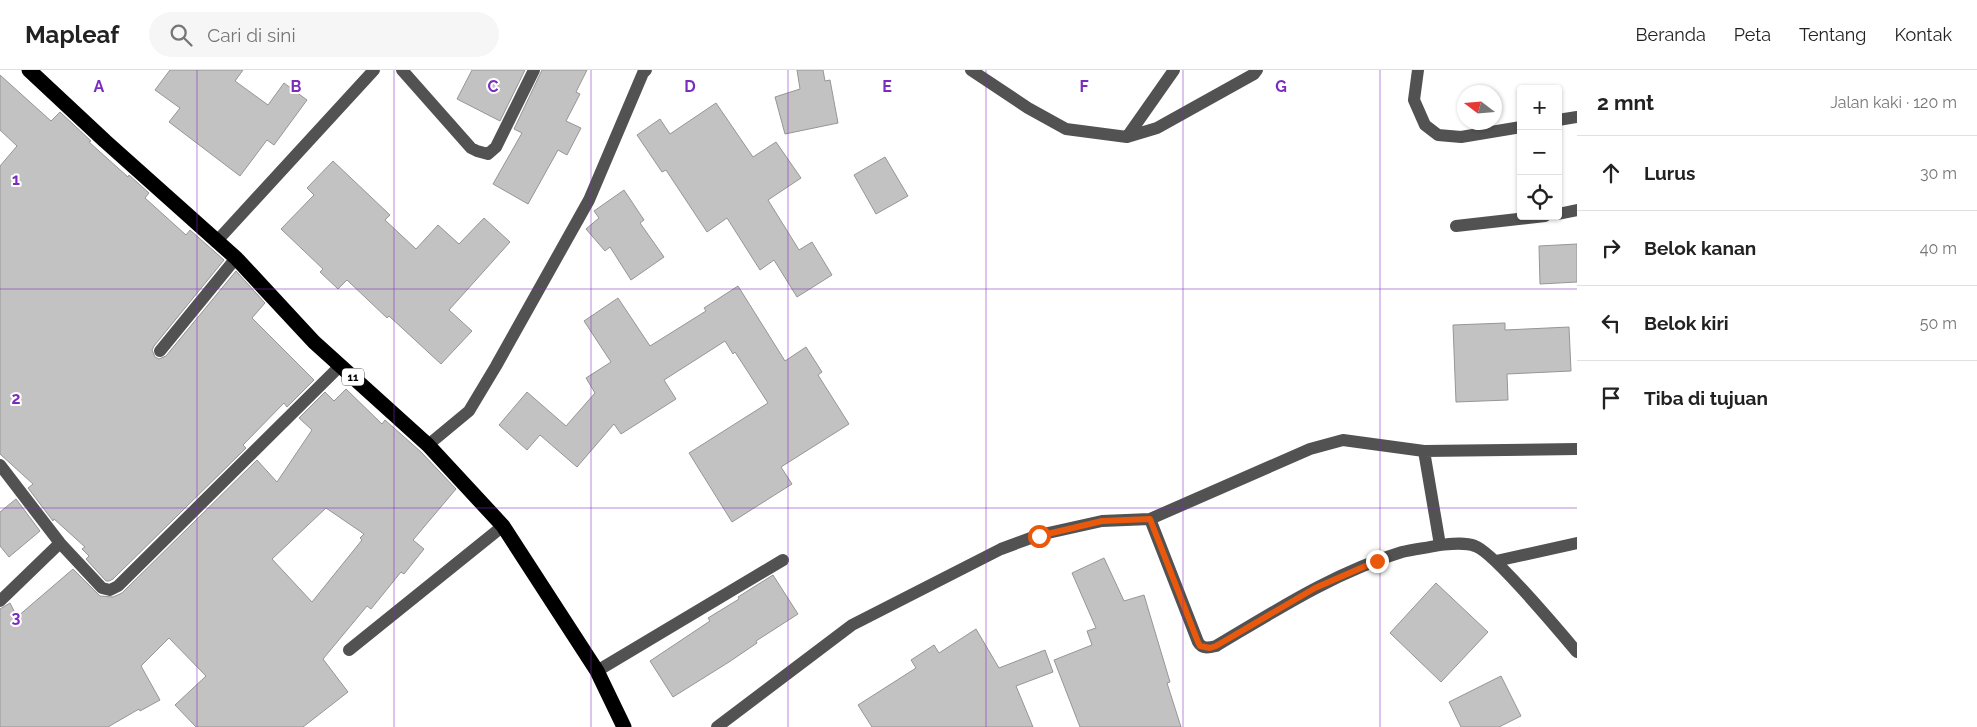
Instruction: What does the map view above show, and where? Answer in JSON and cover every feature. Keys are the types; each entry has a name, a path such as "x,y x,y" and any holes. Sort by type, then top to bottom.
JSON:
{"highway":[{"name":"11","path":"29,70 216,242 236,258 314,342 428,445 503,526 598,671 624,727"}],"street":[{"path":"216,242 374,70"},
{"path":"402,70 471,148 477,152 488,154 496,147 534,70"},
{"path":"428,445 469,411 496,366 589,200 643,73 646,70"},
{"path":"971,70 1028,108 1066,129 1127,137 1157,128 1254,74 1257,70"},
{"path":"1127,137 1174,70"},
{"path":"1418,70 1414,100 1425,125 1438,135 1461,137 1517,128"},
{"path":"1562,119 1577,117"},
{"path":"1562,213 1577,210"},
{"path":"1456,226 1517,219"},
{"path":"160,350 236,258"},
{"path":"0,466 60,543 102,588 110,590 118,586 340,366"},
{"path":"717,727 852,625 1001,549 1039,536 1102,521 1150,519 1310,449 1344,440 1424,451 1577,449"},
{"path":"1424,451 1440,545"},
{"path":"1150,519 1198,642 1204,648 1216,646 1315,588 1377,561 1404,552 1456,544 1476,546 1496,561 1577,652"},
{"path":"349,650 503,526"},
{"path":"0,600 60,543"},
{"path":"1496,561 1577,543"},
{"path":"598,671 783,560"}],"building":[{"path":"170,70 243,70 235,81 268,105 284,83 307,100 274,145 267,140 240,176 169,122 180,108 155,90"},
{"path":"472,70 525,70 500,121 457,99"},
{"path":"542,70 587,70 576,92 580,94 566,121 581,128 567,155 558,150 528,204 493,184 522,133 514,129"},
{"path":"797,70 823,70 825,81 830,80 838,123 785,134 775,97 800,89"},
{"path":"0,75 51,121 60,112 91,141 89,142 149,193 145,198 186,235 190,230 224,260 154,346 152,350 155,357 159,359 166,356 236,271 265,303 252,318 314,380 287,407 284,403 243,445 246,448 109,581 106,581 86,559 89,556 82,549 85,547 54,519 53,521 28,488 33,484 0,454 0,166 17,146 0,130"},
{"path":"716,103 753,157 776,142 801,178 768,200 799,250 812,242 832,275 797,297 774,260 760,270 727,218 707,232 666,170 662,172 637,135 660,119 670,134"},
{"path":"885,157 908,196 876,214 854,175"},
{"path":"333,161 390,215 385,220 416,249 438,225 459,244 484,218 510,242 449,310 472,331 441,364 389,316 387,318 347,280 338,289 320,272 323,269 281,229 314,195 307,188"},
{"path":"624,190 644,220 640,223 664,257 631,280 610,247 605,251 586,229 599,218 594,211"},
{"path":"1577,244 1577,282 1540,284 1539,246"},
{"path":"738,286 785,361 806,347 822,372 818,375 849,424 781,467 792,484 732,522 689,453 768,403 735,352 733,354 725,341 664,380 676,399 621,434 614,424 577,467 540,435 527,450 499,425 527,392 566,426 595,393 586,378 611,362 584,321 618,298 650,346 706,311 704,308"},
{"path":"1505,323 1505,330 1569,327 1571,371 1507,374 1508,400 1456,402 1453,325"},
{"path":"346,389 382,424 385,420 421,452 456,489 413,540 424,549 404,574 401,572 371,609 367,606 323,659 348,692 303,727 196,727 175,705 206,676 169,638 141,666 160,700 140,711 139,709 108,727 0,727 0,609 10,603 17,617 73,569 100,596 113,597 122,593 257,460 277,482 312,430 299,418 325,392 334,401","holes":["326,508 364,534 360,538 362,540 312,602 272,559"]},
{"path":"16,499 40,531 9,557 0,546 0,512"},
{"path":"1104,558 1124,601 1144,595 1170,682 1167,683 1181,727 1080,727 1054,660 1092,645 1087,631 1096,628 1072,573"},
{"path":"773,575 798,614 756,641 757,643 729,662 673,697 650,661 710,621 708,618 739,599 738,597"},
{"path":"1436,583 1488,632 1441,682 1390,633"},
{"path":"976,629 999,668 1045,650 1053,672 1016,686 1033,727 872,727 858,705 916,668 911,660 934,645 939,653"},
{"path":"1501,676 1521,716 1499,727 1461,727 1449,702"}],"route":[{"path":"1039,536 1102,521 1150,519 1198,642 1204,648 1216,646 1315,588 1377,561"}]}
